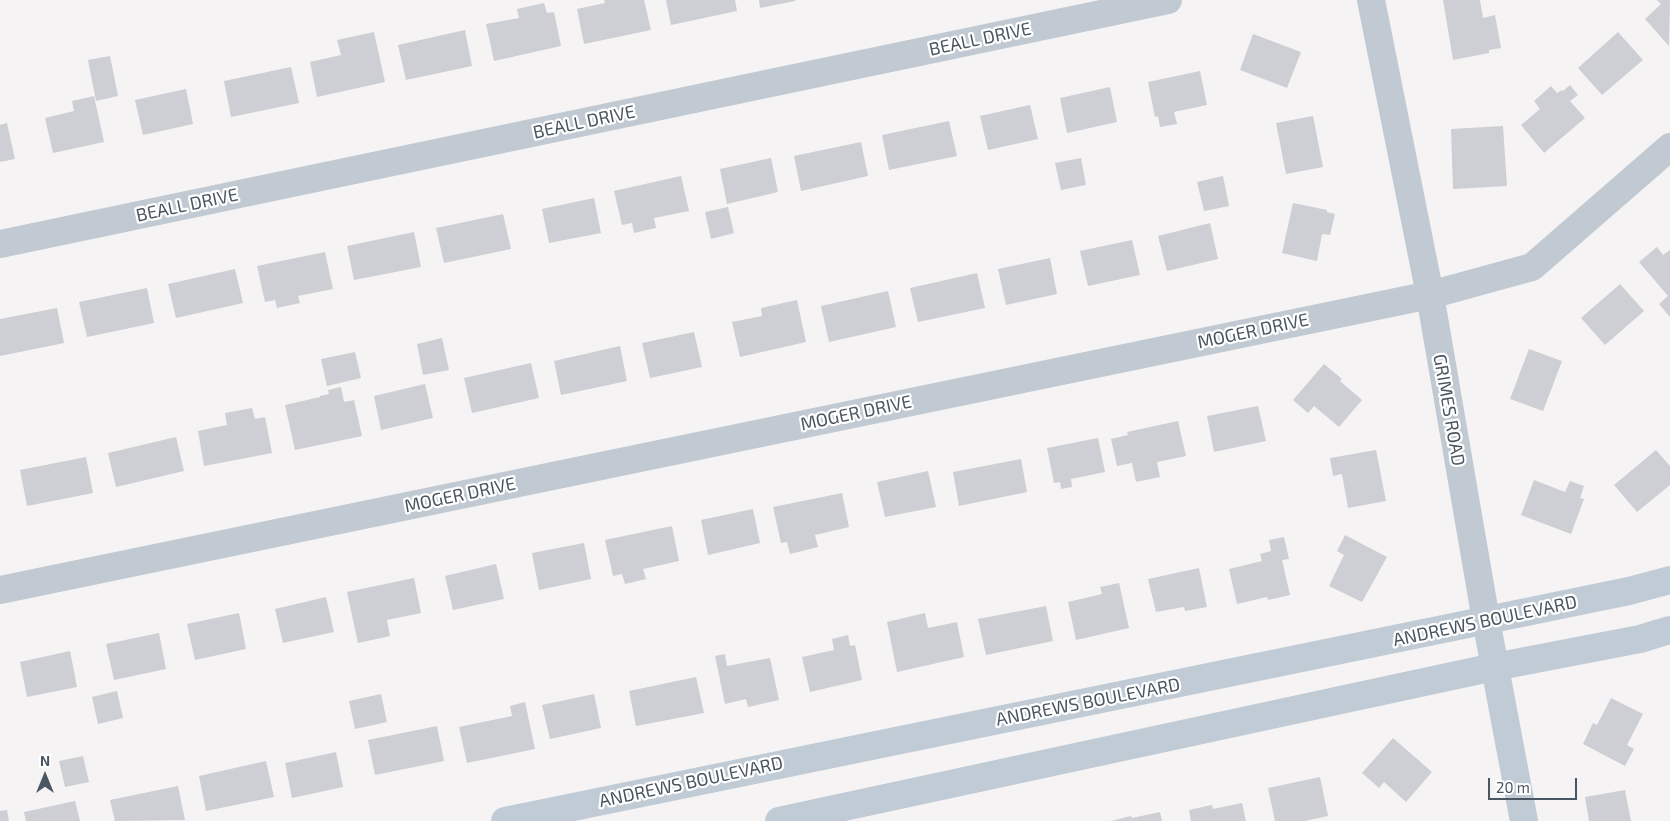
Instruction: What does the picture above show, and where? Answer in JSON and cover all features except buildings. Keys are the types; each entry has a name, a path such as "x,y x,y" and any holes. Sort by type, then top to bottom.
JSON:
{"street":[{"name":"BEALL DRIVE","path":"0,244 1168,0"},
{"name":"GRIMES ROAD","path":"1371,0 1430,295 1494,667 1524,821"},
{"name":"MOGER DRIVE","path":"0,590 1430,295 1532,268 1670,147"},
{"name":"ANDREWS BOULEVARD","path":"506,821 1629,591 1670,580"},
{"path":"779,821 1494,667 1640,639 1670,630"}]}
